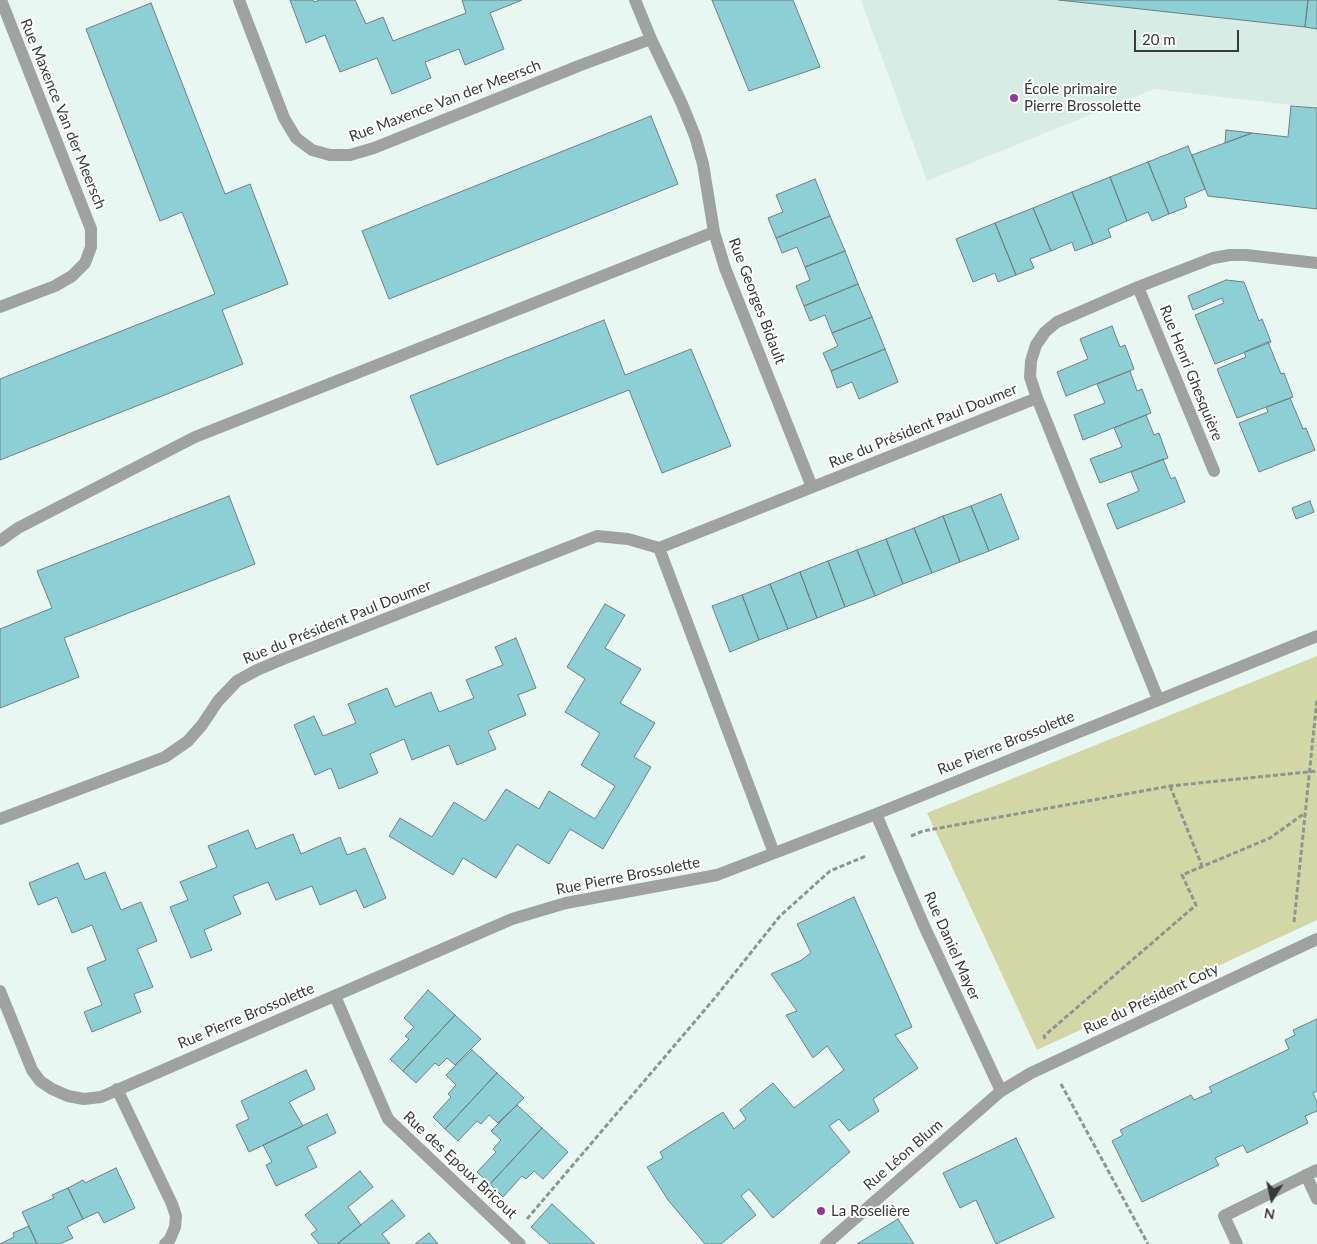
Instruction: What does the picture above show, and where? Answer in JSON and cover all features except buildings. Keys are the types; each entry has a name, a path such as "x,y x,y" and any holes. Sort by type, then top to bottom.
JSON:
{"street":[{"name":"Rue Maxence Van der Meersch","path":"0,307 55,286 72,276 85,263 92,247 91,229 1,0"},
{"name":"Rue Maxence Van der Meersch","path":"239,0 284,118 296,138 312,150 330,155 350,155 374,148 572,68 650,39"},
{"path":"635,0 650,39"},
{"name":"Rue Georges Bidault","path":"650,39 682,104 695,136 703,164 714,232 725,268 812,487"},
{"path":"0,541 18,528 195,437 714,232"},
{"path":"1037,398 1030,377 1031,361 1036,345 1046,332 1058,322 1138,287 1213,258 1246,255 1317,263"},
{"name":"Rue Henri Ghesquière","path":"1138,287 1214,471"},
{"name":"Rue du Président Paul Doumer","path":"0,819 164,757 188,741 202,725 218,700 237,681 283,658 597,536 628,539 659,548 1037,398 1158,699"},
{"path":"659,548 774,853"},
{"name":"Rue Pierre Brossolette","path":"0,991 32,1070 40,1080 52,1089 68,1096 84,1099 101,1097 512,919 566,904 717,875 876,814 1317,636"},
{"name":"Rue Daniel Mayer","path":"876,814 925,928 1001,1091"},
{"name":"Rue du Président Coty","path":"1001,1091 1031,1073 1317,938"},
{"name":"Rue des Epoux Bricout","path":"335,996 388,1119 516,1240"},
{"path":"116,1089 172,1204 176,1216 175,1227 170,1239 165,1244"},
{"name":"Rue Léon Blum","path":"826,1244 1001,1091"},
{"path":"1237,1244 1224,1216 1312,1173 1317,1199"}],"path":[{"path":"1291,951 1317,699"},
{"path":"516,1240 780,916 830,871 923,831 1170,786 1317,771"},
{"path":"1170,786 1202,866"}],"shaded area":[{"name":"École primaire Pierre Brossolette","path":"861,0 1317,0 1317,108 1154,89 927,181"}],"green space":[{"path":"1317,656 1317,920 1037,1050 927,813"}],"place":[{"name":"École primaire Pierre Brossolette","path":"1014,98"},
{"name":"La Roselière","path":"821,1211"}]}
